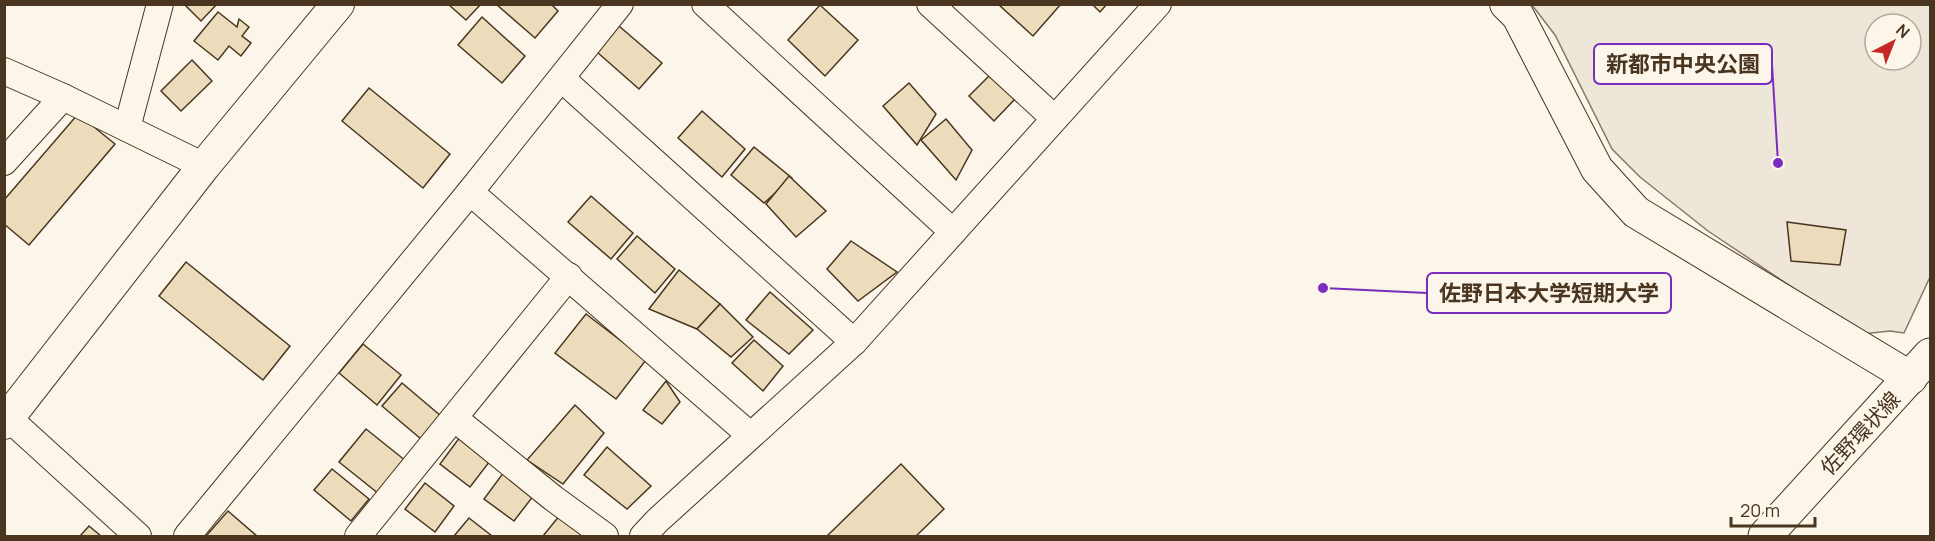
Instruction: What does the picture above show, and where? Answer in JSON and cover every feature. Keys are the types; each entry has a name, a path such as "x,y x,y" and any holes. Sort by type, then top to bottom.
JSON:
{"main road":[{"name":"佐野環状線","path":"1765,537 1924,376"}],"street":[{"path":"128,128 160,4"},
{"path":"138,537 6,418 204,166 338,4"},
{"path":"187,537 562,79 620,4"},
{"path":"705,4 953,232"},
{"path":"930,4 1054,118"},
{"path":"643,537 657,521 750,435 854,342 1158,4"},
{"path":"1506,4 1518,16 1597,169 1636,212 1924,376"},
{"path":"4,71 63,97 204,166"},
{"path":"562,79 854,342"},
{"path":"4,162 63,97"},
{"path":"470,192 750,435"},
{"path":"364,534 569,276"},
{"path":"454,418 605,537"}],"shaded area":[{"path":"1532,5 1930,5 1930,277 1904,333 1890,331 1862,334 1708,231 1640,177 1612,149 1555,35"}],"building":[{"path":"184,4 217,4 201,21"},
{"path":"448,4 481,4 466,20"},
{"path":"496,4 551,4 558,11 535,38"},
{"path":"998,4 1061,4 1033,36"},
{"path":"1092,4 1107,4 1100,12"},
{"path":"820,5 858,40 825,76 788,40"},
{"path":"218,12 237,27 239,19 249,27 242,36 251,43 241,56 229,46 218,60 194,41"},
{"path":"482,17 525,56 502,83 458,45"},
{"path":"619,26 662,63 639,89 597,52"},
{"path":"192,60 212,81 181,111 161,91"},
{"path":"990,75 1015,99 994,121 969,96"},
{"path":"909,83 936,114 917,145 883,106"},
{"path":"369,88 450,154 423,188 342,121"},
{"path":"702,111 745,149 722,177 678,138"},
{"path":"78,114 115,144 29,245 4,224 4,200"},
{"path":"946,119 972,150 956,180 921,140"},
{"path":"754,147 792,178 764,203 731,175"},
{"path":"789,176 826,211 796,237 766,204"},
{"path":"591,196 633,233 611,259 568,222"},
{"path":"1787,222 1846,230 1840,265 1791,261"},
{"path":"637,236 675,269 655,293 617,259"},
{"path":"851,241 897,272 858,301 827,269"},
{"path":"186,262 290,346 263,380 159,296"},
{"path":"679,270 720,304 697,329 649,309"},
{"path":"770,292 813,330 789,354 746,320"},
{"path":"720,304 753,337 731,357 697,329"},
{"path":"586,314 646,360 616,399 555,353"},
{"path":"754,340 783,366 763,391 732,363"},
{"path":"363,344 401,375 377,405 339,373"},
{"path":"666,381 680,402 662,424 643,410"},
{"path":"402,383 441,416 421,439 382,406"},
{"path":"575,405 604,433 563,484 527,460"},
{"path":"366,429 406,461 379,494 339,462"},
{"path":"460,437 490,461 470,487 440,464"},
{"path":"607,447 651,486 627,509 584,475"},
{"path":"901,464 944,509 916,536 827,536"},
{"path":"332,469 369,499 351,521 314,490"},
{"path":"504,472 534,495 514,521 484,499"},
{"path":"425,483 454,506 435,532 405,509"},
{"path":"228,511 257,536 206,536"},
{"path":"560,515 588,536 543,536"},
{"path":"469,518 492,536 454,536"},
{"path":"89,526 101,536 80,536"}],"place":[{"name":"新都市中央公園","path":"1778,163"},
{"name":"佐野日本大学短期大学","path":"1323,288"}]}
